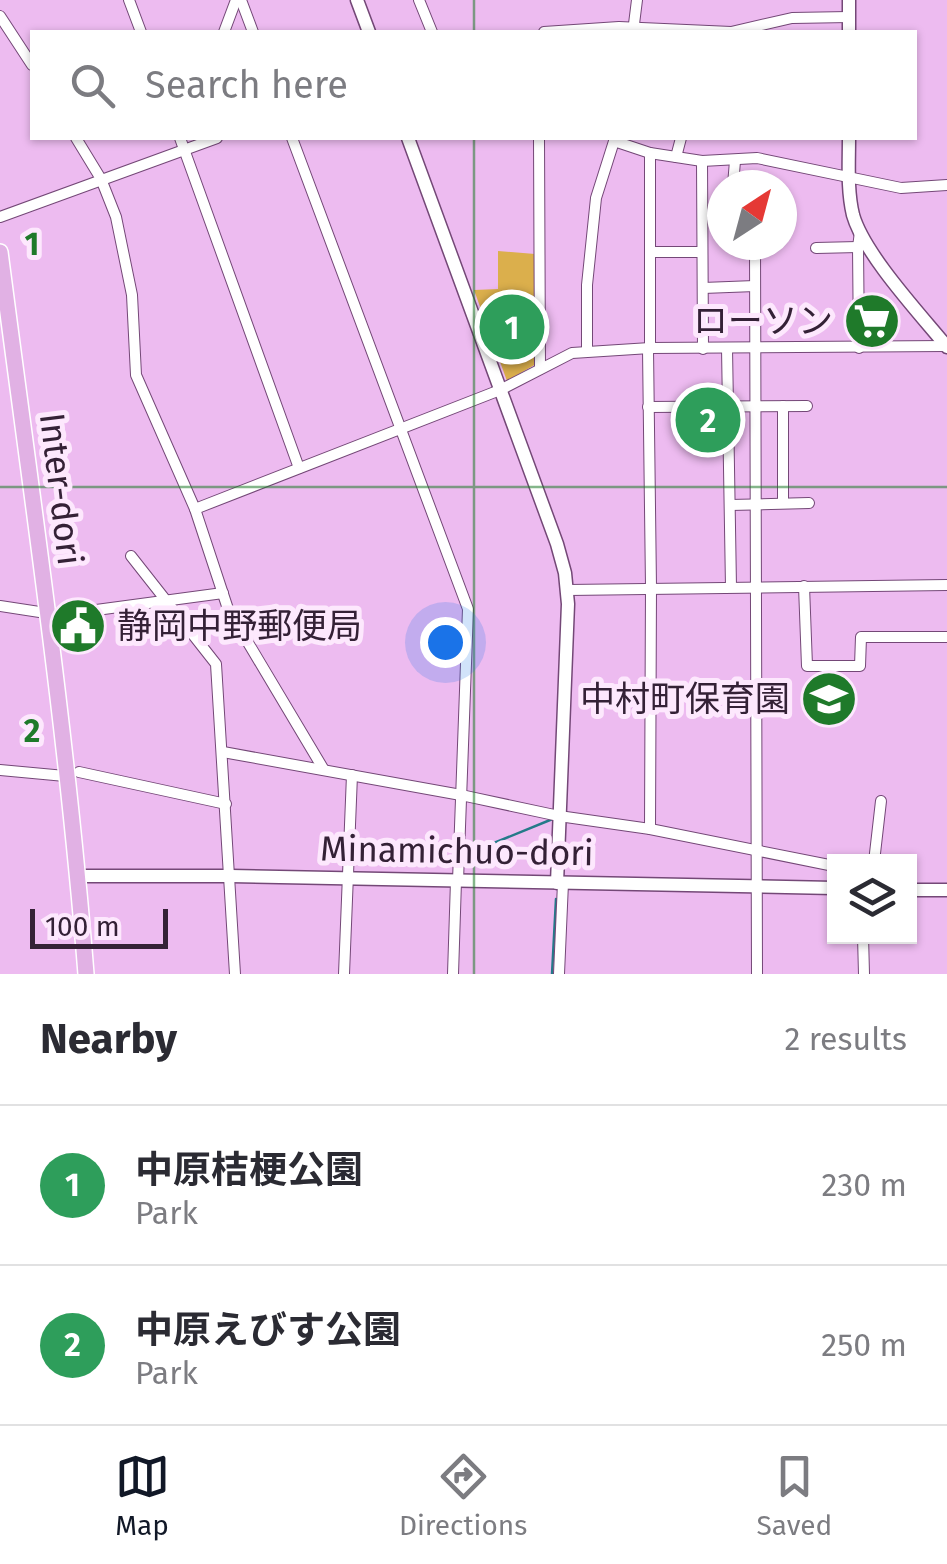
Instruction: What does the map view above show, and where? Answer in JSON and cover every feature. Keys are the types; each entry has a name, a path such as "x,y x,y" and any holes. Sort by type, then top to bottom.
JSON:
{"main road":[{"name":"Inter-dori","path":"0,252 72,774 86,974"}],"street":[{"path":"128,0 140,30"},
{"path":"225,30 238,0"},
{"path":"238,0 252,30"},
{"path":"357,0 368,30"},
{"path":"419,0 431,30"},
{"path":"579,30 634,30 637,0"},
{"path":"848,0 849,30"},
{"path":"0,16 30,62"},
{"path":"740,30 792,18 848,18"},
{"path":"77,140 101,179 116,217 132,296 136,375 195,509 228,609 324,770"},
{"path":"181,140 299,468"},
{"path":"184,150 188,140"},
{"path":"0,218 212,140"},
{"path":"293,140 468,610 452,974"},
{"path":"409,140 557,544 568,590 559,816 559,974"},
{"path":"539,140 540,369"},
{"path":"587,350 587,285 596,198 615,140"},
{"path":"618,140 650,153 702,161 758,158 902,188 947,186"},
{"path":"676,156 680,140"},
{"path":"849,140 852,208 860,232 947,347"},
{"path":"650,153 650,830"},
{"path":"702,161 703,348"},
{"path":"734,161 734,170"},
{"path":"859,348 860,232"},
{"path":"816,248 858,247"},
{"path":"650,252 702,252"},
{"path":"754,260 757,974"},
{"path":"703,288 755,286"},
{"path":"195,509 500,390 572,353 649,348 947,347"},
{"path":"728,348 731,588"},
{"path":"783,406 784,504"},
{"path":"648,408 807,406"},
{"path":"730,504 809,503"},
{"path":"131,556 216,664 235,974"},
{"path":"804,586 807,666 860,666 861,637 947,637"},
{"path":"568,590 947,586"},
{"path":"0,606 59,615 223,593"},
{"path":"222,752 827,865"},
{"path":"0,770 72,774 226,804"},
{"path":"344,974 352,775"},
{"path":"875,854 881,801"},
{"name":"Minamichuo-dori","path":"78,876 827,888"},
{"path":"917,890 947,890"},
{"path":"863,944 864,974"}],"shaded area":[{"path":"498,251 535,254 536,364 507,381 474,290 498,289"}],"waterway":[{"path":"467,854 555,818"},
{"path":"552,974 556,899"}],"place":[{"name":"ローソン","path":"872,321"},
{"name":"中原桔梗公園","path":"512,327"},
{"name":"中原えびす公園","path":"708,420"},
{"name":"静岡中野郵便局","path":"78,626"},
{"name":"中村町保育園","path":"829,699"}]}
